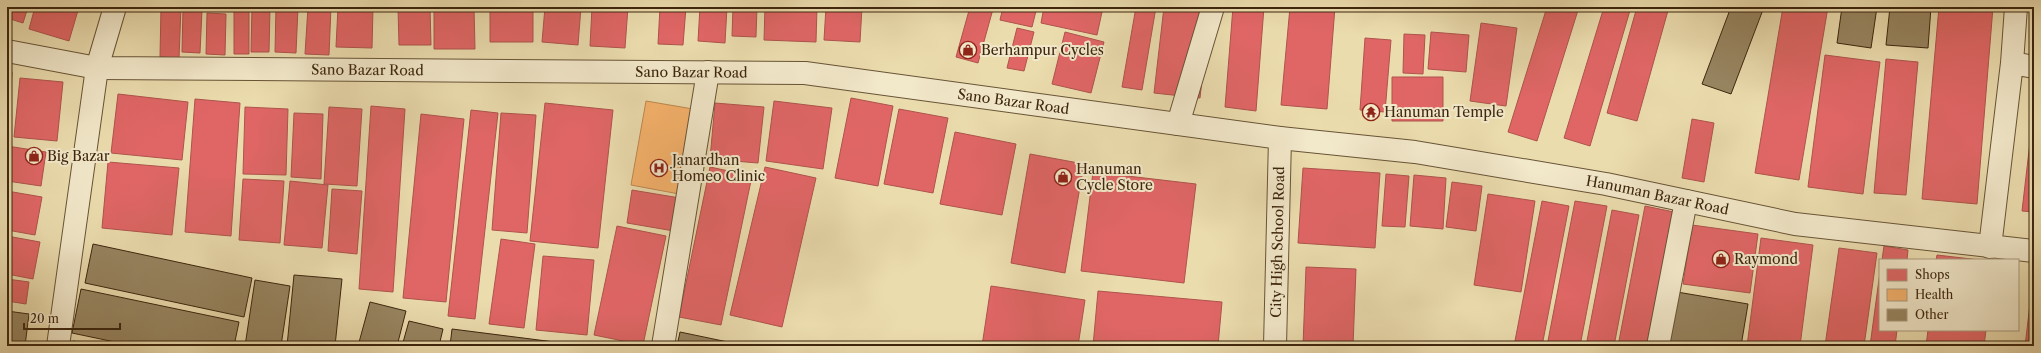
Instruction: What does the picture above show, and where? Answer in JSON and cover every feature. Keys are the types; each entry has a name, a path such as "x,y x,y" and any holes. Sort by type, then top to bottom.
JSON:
{"street":[{"path":"58,346 97,68 115,7"},
{"path":"1178,124 1213,7"},
{"path":"1990,247 2012,63 2016,7"},
{"name":"Sano Bazar Road","path":"7,51 97,68 805,73 1280,138"},
{"path":"2012,63 2034,67"},
{"path":"663,346 708,72"},
{"name":"Hanuman Bazar Road","path":"1280,138 1415,152 1606,184 1795,224 2034,251"},
{"name":"City High School Road","path":"1275,346 1280,138"},
{"path":"1658,346 1686,201"}],"building: Shops":[{"path":"7,7 28,7 23,23 7,18"},
{"path":"35,7 79,7 69,41 29,29"},
{"path":"161,7 181,7 179,58 160,57"},
{"path":"234,7 249,7 249,54 234,54"},
{"path":"252,7 270,7 269,52 251,52"},
{"path":"276,7 298,7 296,53 275,52"},
{"path":"308,7 331,7 329,55 305,54"},
{"path":"338,7 373,7 372,48 336,47"},
{"path":"398,7 430,7 431,45 399,45"},
{"path":"434,7 474,7 475,49 434,49"},
{"path":"490,7 533,7 533,42 490,42"},
{"path":"545,7 581,7 578,45 542,42"},
{"path":"592,7 628,7 625,48 590,46"},
{"path":"660,7 686,7 683,45 658,44"},
{"path":"700,7 727,7 725,43 698,41"},
{"path":"733,7 757,7 756,37 732,36"},
{"path":"765,7 817,7 816,42 764,40"},
{"path":"826,7 862,7 860,42 824,40"},
{"path":"970,7 993,9 978,63 956,57"},
{"path":"1003,7 1037,7 1032,27 1000,20"},
{"path":"1044,7 1075,7 1102,12 1097,35 1041,23"},
{"path":"1136,7 1156,7 1142,90 1122,87"},
{"path":"1164,7 1210,7 1200,98 1154,93"},
{"path":"1233,7 1264,7 1256,111 1225,107"},
{"path":"1290,7 1335,7 1327,109 1281,105"},
{"path":"1547,7 1579,7 1537,141 1508,132"},
{"path":"1604,7 1631,7 1590,146 1564,138"},
{"path":"1637,7 1669,7 1637,121 1607,113"},
{"path":"1783,7 1828,7 1799,180 1755,173"},
{"path":"1939,7 1993,7 1977,204 1922,199"},
{"path":"183,9 202,10 200,53 182,52"},
{"path":"207,13 226,14 225,55 206,54"},
{"path":"1481,23 1517,28 1506,106 1470,101"},
{"path":"1017,28 1034,32 1024,71 1007,68"},
{"path":"1065,32 1104,42 1091,93 1052,84"},
{"path":"1431,32 1469,35 1466,72 1428,69"},
{"path":"1404,34 1425,35 1423,74 1403,73"},
{"path":"1365,38 1391,40 1385,112 1360,110"},
{"path":"1825,55 1880,62 1863,194 1808,187"},
{"path":"1886,59 1918,62 1906,195 1874,193"},
{"path":"7,72 12,72 9,128 7,128"},
{"path":"1392,77 1443,77 1443,121 1392,121"},
{"path":"20,78 63,82 57,141 14,137"},
{"path":"118,94 188,102 182,160 111,153"},
{"path":"851,98 893,106 878,186 835,178"},
{"path":"195,99 240,103 231,236 185,232"},
{"path":"774,101 832,108 823,169 766,161"},
{"path":"545,103 613,110 598,248 530,241"},
{"path":"715,103 764,107 758,163 710,159"},
{"path":"371,106 405,109 393,292 359,289"},
{"path":"245,107 288,109 286,175 243,174"},
{"path":"329,107 362,109 357,186 324,184"},
{"path":"899,109 948,118 933,193 884,184"},
{"path":"471,110 498,113 475,319 448,316"},
{"path":"294,113 323,114 321,179 291,177"},
{"path":"501,113 536,115 527,233 492,230"},
{"path":"421,114 464,119 446,302 403,298"},
{"path":"1692,119 1714,123 1704,182 1682,178"},
{"path":"955,132 1016,144 1002,215 940,204"},
{"path":"2030,142 2034,142 2034,212 2022,211"},
{"path":"7,146 46,152 41,186 7,181"},
{"path":"1030,154 1084,164 1065,273 1011,263"},
{"path":"108,162 179,168 172,235 102,228"},
{"path":"710,167 752,176 721,325 679,317"},
{"path":"765,167 816,178 782,327 730,315"},
{"path":"1303,168 1380,173 1375,248 1298,243"},
{"path":"1093,172 1196,184 1184,283 1081,271"},
{"path":"1386,174 1409,176 1405,227 1382,226"},
{"path":"1414,175 1446,178 1443,229 1410,226"},
{"path":"243,179 284,181 280,243 239,240"},
{"path":"290,181 328,185 322,248 284,245"},
{"path":"1452,182 1482,186 1476,231 1446,227"},
{"path":"332,189 362,191 357,254 328,251"},
{"path":"632,190 680,198 674,231 627,223"},
{"path":"7,191 42,197 35,235 7,230"},
{"path":"1488,194 1535,201 1521,292 1474,285"},
{"path":"1542,201 1569,206 1542,346 1514,346"},
{"path":"1575,201 1607,206 1580,346 1547,346"},
{"path":"1645,206 1674,212 1648,346 1618,346"},
{"path":"1612,210 1639,215 1614,346 1586,346"},
{"name":"Raymond","path":"1692,225 1758,234 1750,293 1683,284"},
{"path":"617,226 666,236 643,345 594,335"},
{"path":"7,236 40,242 33,279 7,274"},
{"path":"1761,238 1813,245 1800,346 1747,346"},
{"path":"501,239 535,244 524,328 489,324"},
{"path":"1884,246 1908,250 1907,259 1882,259"},
{"path":"1839,248 1877,253 1864,346 1825,346"},
{"path":"1937,255 1971,259 1936,259"},
{"path":"543,256 594,260 587,335 536,330"},
{"path":"1306,267 1356,269 1353,346 1303,346"},
{"path":"2034,270 2034,346 2025,346"},
{"path":"7,279 29,282 26,304 7,301"},
{"path":"1879,279 1879,331 1897,331 1895,346 1870,346"},
{"path":"991,286 1085,300 1078,346 982,346"},
{"path":"1098,291 1222,302 1218,346 1093,346"},
{"path":"1928,331 1986,331 1984,346 1926,346"}],"building: Health":[{"path":"646,101 705,111 690,196 631,185"}],"building: Other":[{"path":"1731,7 1764,7 1731,94 1702,84"},
{"path":"1842,7 1877,7 1871,48 1837,43"},
{"path":"1890,7 1931,7 1928,48 1886,45"},
{"path":"93,244 252,278 244,317 85,283"},
{"path":"294,275 342,279 335,346 287,346"},
{"path":"255,280 290,286 281,346 245,346"},
{"path":"81,289 239,322 234,346 134,346 72,333"},
{"path":"1677,292 1748,304 1741,346 1668,346"},
{"path":"370,302 406,311 397,346 358,346"},
{"path":"7,311 29,314 25,346 7,346"},
{"path":"409,321 443,329 439,346 402,346"},
{"path":"452,329 586,346 450,346"},
{"path":"680,332 747,346 677,346"},
{"path":"73,341 105,346 72,346"}],"place":[{"name":"Berhampur Cycles","path":"968,50"},
{"name":"Hanuman Temple","path":"1371,112"},
{"name":"Big Bazar","path":"34,156"},
{"name":"Janardhan Homeo Clinic","path":"659,168"},
{"name":"Hanuman Cycle Store","path":"1063,177"},
{"name":"Raymond","path":"1721,259"}]}
